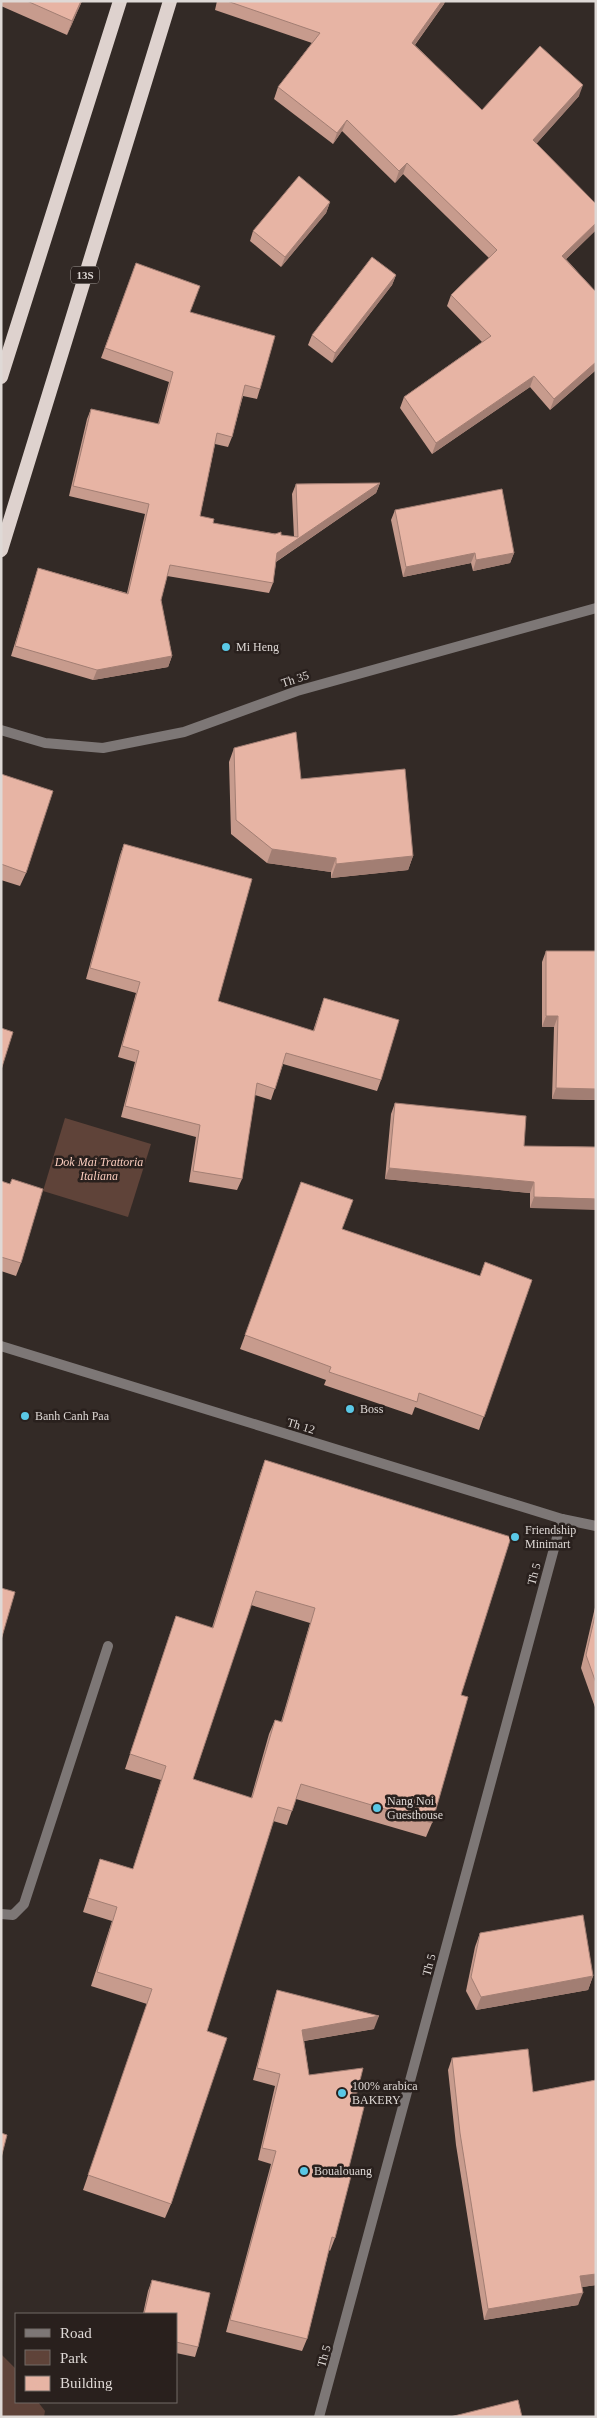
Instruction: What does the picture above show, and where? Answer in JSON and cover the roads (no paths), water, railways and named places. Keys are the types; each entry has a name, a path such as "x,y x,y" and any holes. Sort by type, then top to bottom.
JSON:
{"highway":[{"path":"1,377 120,1"},
{"name":"13S","path":"1,550 170,1"}],"street":[{"name":"Th 35","path":"1,730 45,743 103,748 184,732 297,691 596,608"},
{"name":"Th 12","path":"1,1346 562,1519 596,1526"},
{"name":"Th 5","path":"319,2417 562,1519"},
{"path":"1,1914 13,1915 24,1904 108,1646"}],"place":[{"name":"Mi Heng","path":"226,647"},
{"name":"Boss","path":"350,1409"},
{"name":"Banh Canh Paa","path":"25,1416"},
{"name":"Friendship Minimart","path":"515,1537"},
{"name":"Nang Noi Guesthouse","path":"377,1808"},
{"name":"100% arabica BAKERY","path":"342,2093"},
{"name":"Boualouang","path":"304,2171"}],"park label":[{"name":"Dok Mai Trattoria Italiana","path":"99,1169"}]}
